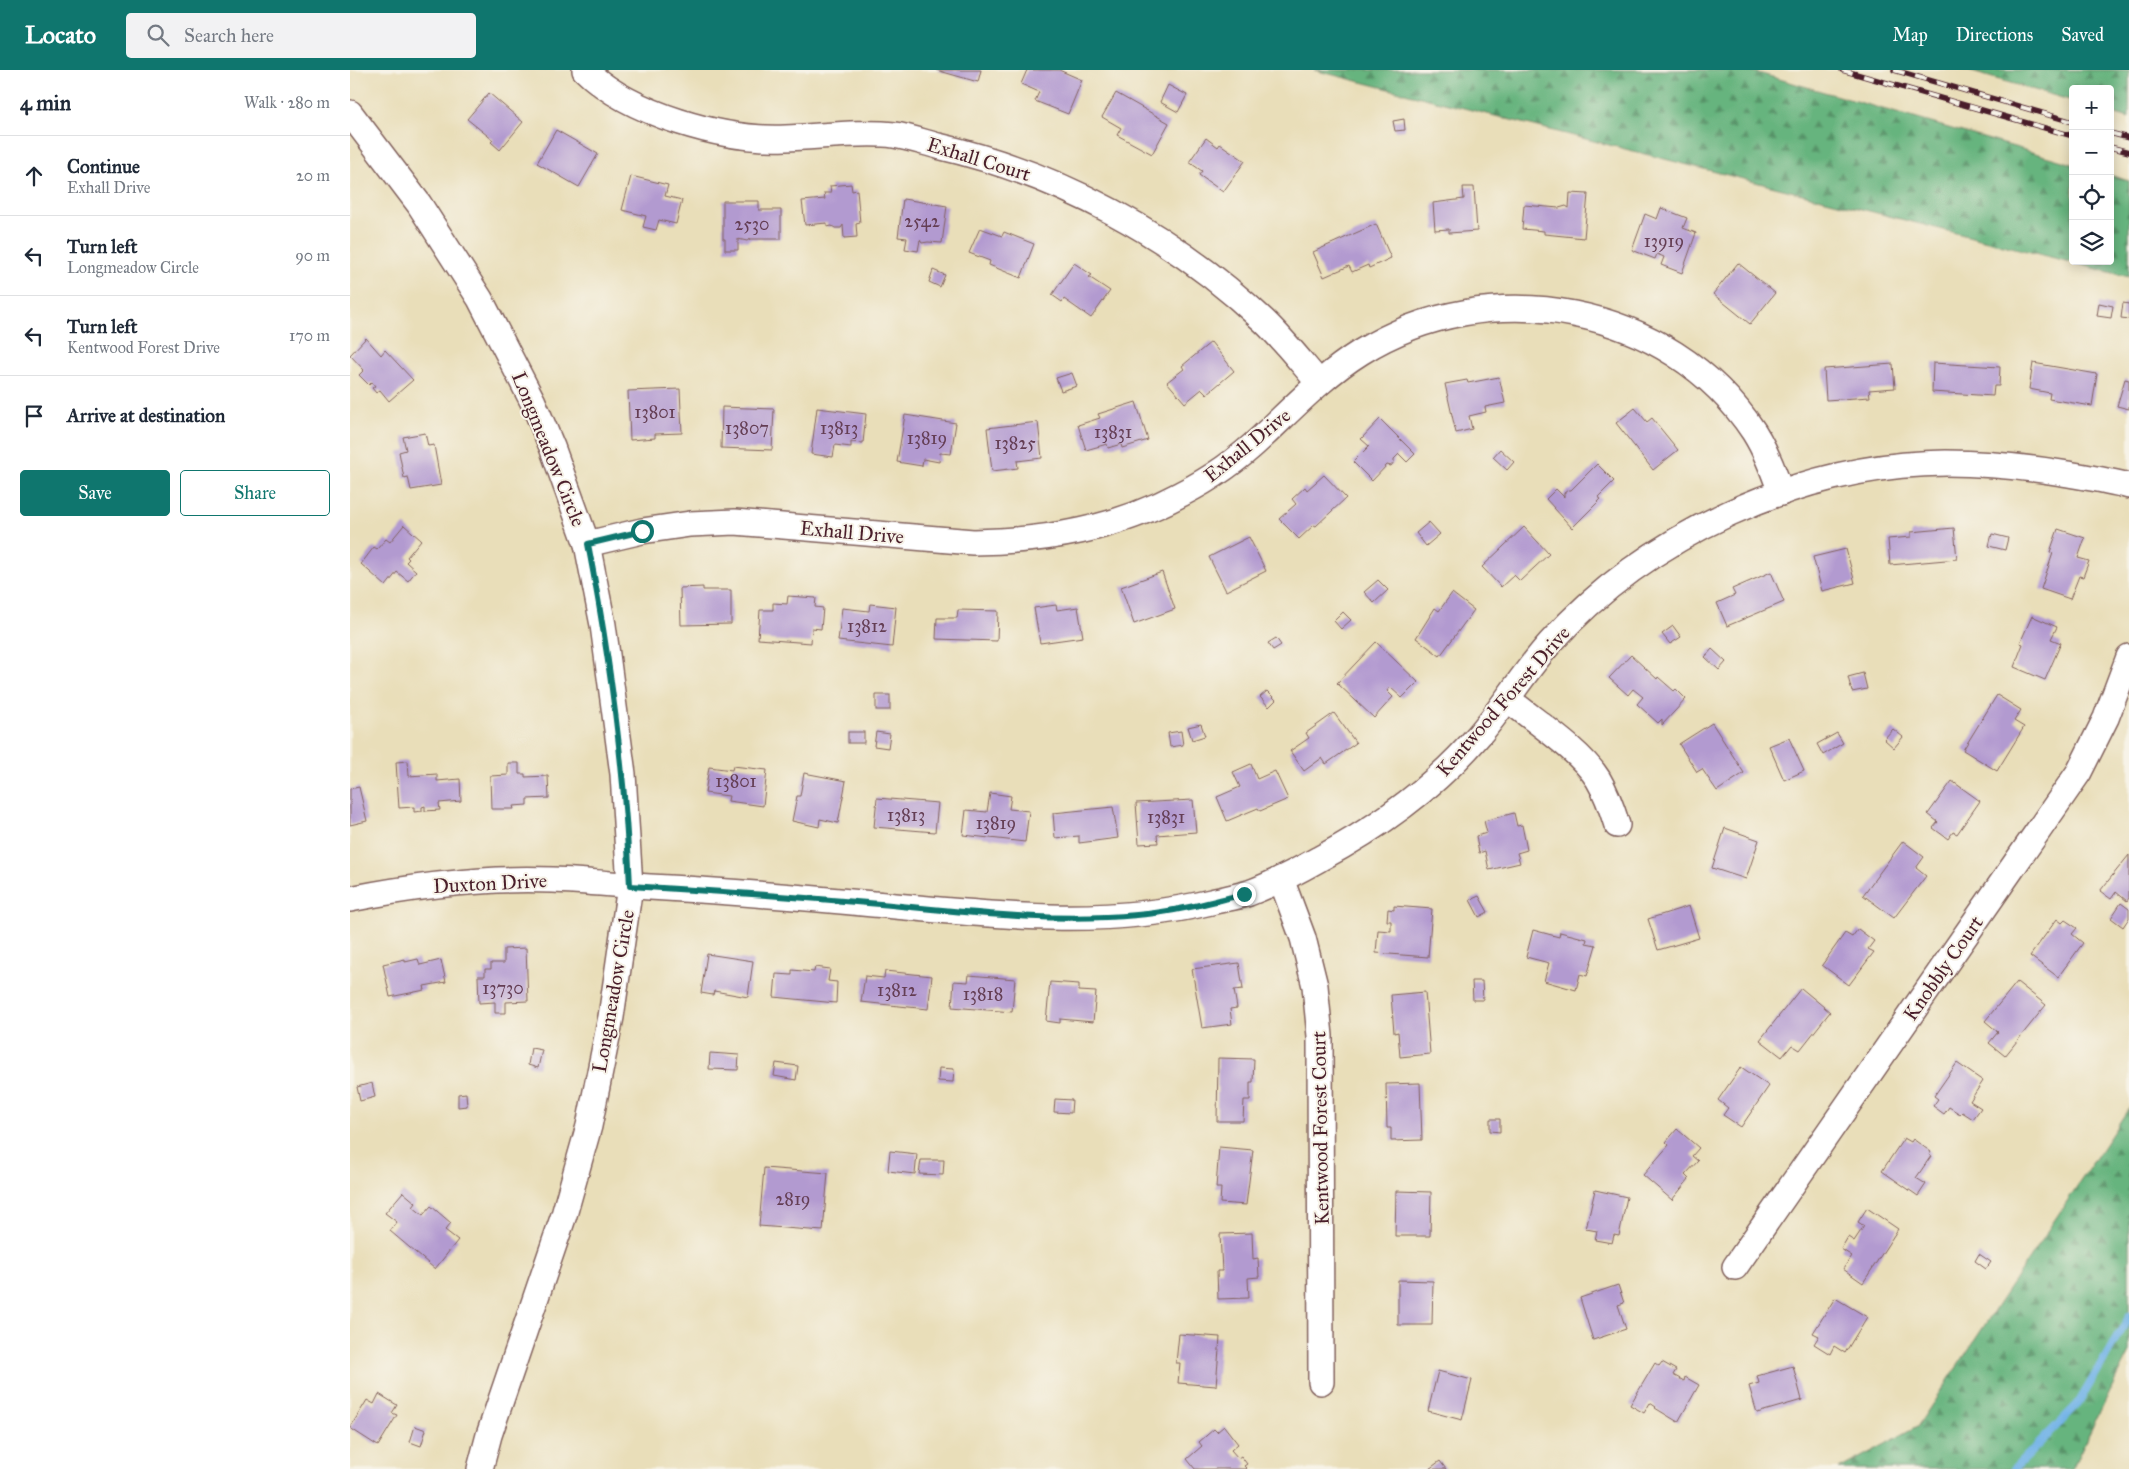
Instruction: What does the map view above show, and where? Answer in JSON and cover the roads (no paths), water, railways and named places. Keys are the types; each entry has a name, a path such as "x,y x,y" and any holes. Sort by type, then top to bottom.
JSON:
{"street":[{"name":"Exhall Court","path":"585,70 618,94 661,116 701,129 742,136 784,138 824,135 893,135 971,153 1034,175 1106,207 1176,250 1219,281 1265,322 1319,383"},
{"name":"Longmeadow Circle","path":"350,113 419,204 480,299 533,402 552,447 588,544 603,624 623,774 630,886 611,1017 589,1126 564,1215 489,1435 480,1469"},
{"name":"Exhall Drive","path":"588,544 642,531 680,525 735,522 973,542 1013,542 1072,534 1101,527 1137,515 1182,494 1224,469 1261,438 1319,383 1363,351 1401,331 1441,317 1482,309 1516,307 1558,310 1600,320 1640,334 1668,350 1708,379 1736,408 1754,433 1772,465 1781,493"},
{"name":"Kentwood Forest Drive","path":"630,886 759,893 942,910 1078,919 1138,915 1186,908 1244,894 1281,879 1358,838 1410,802 1437,779 1477,738 1508,700 1549,644 1587,605 1630,570 1688,534 1722,517 1781,493 1854,472 1892,466 1944,463 2040,470 2129,486"},
{"name":"Knobbly Court","path":"1734,1267 2079,772 2106,718 2129,657"},
{"path":"1508,700 1579,757 1591,770 1609,800 1617,825"},
{"name":"Kentwood Forest Court","path":"1281,879 1303,938 1314,986 1320,1036 1321,1382"},
{"name":"Duxton Drive","path":"350,899 401,889 470,882 550,880 630,886"}],"waterway":[{"path":"2014,1469 2078,1404 2129,1317"}],"railway":[{"path":"1842,70 2069,135"},
{"path":"1894,70 2069,121"},
{"path":"2114,134 2129,138"},
{"path":"2114,148 2129,152"}]}
